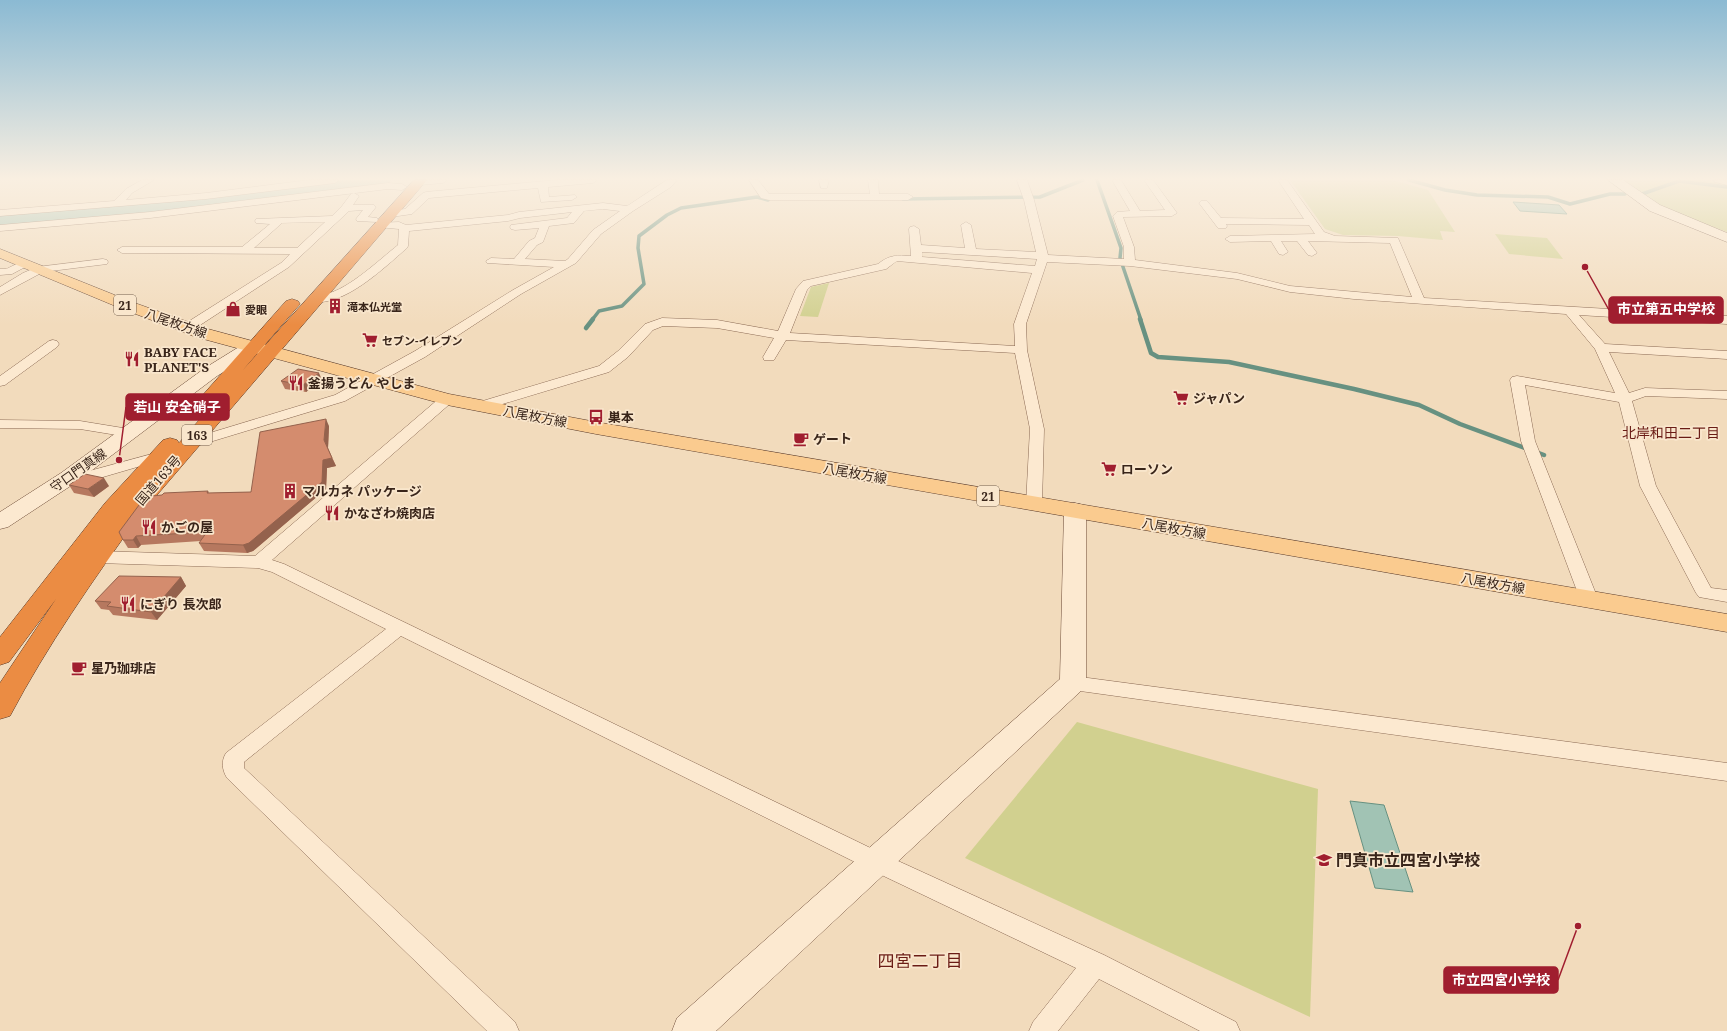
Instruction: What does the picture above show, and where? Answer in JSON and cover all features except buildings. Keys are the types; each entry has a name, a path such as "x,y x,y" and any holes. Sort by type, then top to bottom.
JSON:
{"highway":[{"name":"国道163号","path":"0,708 17,677 97,556 131,511 190,443 308,286 380,228"},
{"name":"国道163号","path":"0,655 113,508 224,381 262,349 315,299 382,228"}],"main road":[{"name":"八尾枚方線","path":"0,253 107,298 187,328 446,400 596,428 1727,623"}],"street":[{"path":"245,250 271,228"},
{"path":"187,328 276,271 301,251 325,228"},
{"path":"315,299 334,296 370,273 403,246 392,228"},
{"path":"517,262 533,243 539,240 544,228"},
{"path":"68,478 79,479 157,457 190,443 340,398 420,354 517,292 572,261 597,232 602,228"},
{"path":"967,228 971,252"},
{"path":"1034,504 1038,430 1021,350 1020,324 1040,270 1043,257 1036,228"},
{"path":"1122,228 1129,247 1130,263"},
{"path":"1316,228 1320,234 1334,239 1394,240 1419,301"},
{"path":"1703,228 1727,238"},
{"path":"914,229 917,260"},
{"path":"1273,237 1283,252"},
{"path":"1300,237 1312,253"},
{"path":"1230,238 1329,237"},
{"path":"916,248 1130,263 1237,276 1290,289 1419,301 1727,320"},
{"path":"122,250 301,251"},
{"path":"769,357 782,336 802,289 807,283 882,267 890,260 897,258 1040,270"},
{"path":"491,261 567,264"},
{"path":"0,292 27,275 41,269 103,262"},
{"path":"0,272 8,272 25,263"},
{"path":"1569,310 1601,348 1625,399 1648,486 1705,592 1727,596"},
{"path":"481,406 604,369 623,354 650,327 662,322 717,324 782,336 1021,350"},
{"path":"0,382 53,344"},
{"path":"1601,348 1727,355"},
{"name":"守口門真線","path":"0,522 68,478 200,380 262,349"},
{"path":"200,380 218,377 223,378 224,381"},
{"path":"1589,599 1528,441 1517,380 1625,399 1646,392 1727,395"},
{"path":"258,562 446,400"},
{"path":"0,424 80,425 129,433"},
{"path":"690,1031 1073,683 1075,510"},
{"path":"97,556 258,562 278,568 877,862 1095,964 1227,1031"},
{"path":"399,628 233,759 234,772 506,1031"},
{"path":"1073,683 1727,772"},
{"path":"1042,1031 1095,964"}],"shaded area":[{"path":"1453,228 1455,232 1440,231 1443,240 1398,236 1343,235 1325,229"},
{"path":"1717,228 1727,228 1727,232"},
{"path":"1495,234 1547,238 1563,259 1509,254"},
{"path":"829,283 818,317 800,316 811,287"},
{"path":"1077,722 1318,789 1310,1017 965,858"},
{"path":"1350,801 1384,805 1413,892 1375,888"}],"waterway":[{"path":"592,320 599,311 622,306 644,284 638,248 639,236 650,228"},
{"path":"1114,228 1121,248 1120,258 1141,320"},
{"path":"586,328 593,319"},
{"path":"1140,319 1151,353 1158,357 1229,362 1354,389 1419,405 1460,424 1544,455"}],"place":[{"name":"市立第五中学校","path":"1585,267"},
{"name":"滝本仏光堂","path":"335,306"},
{"name":"愛眼","path":"233,309"},
{"name":"セブン-イレブン","path":"370,340"},
{"name":"BABY FACE PLANET'S","path":"132,359"},
{"name":"釜揚うどん やしま","path":"296,383"},
{"name":"ジャパン","path":"1181,398"},
{"name":"巣本","path":"596,417"},
{"name":"ゲート","path":"801,439"},
{"name":"若山 安全硝子","path":"119,460"},
{"name":"ローソン","path":"1109,469"},
{"name":"マルカネ パッケージ","path":"290,491"},
{"name":"かなざわ焼肉店","path":"332,513"},
{"name":"かごの屋","path":"149,527"},
{"name":"にぎり 長次郎","path":"128,604"},
{"name":"星乃珈琲店","path":"79,668"},
{"name":"門真市立四宮小学校","path":"1324,860"},
{"name":"市立四宮小学校","path":"1578,926"}],"district":[{"name":"北岸和田二丁目","path":"1671,432"},
{"name":"四宮二丁目","path":"920,960"}]}
